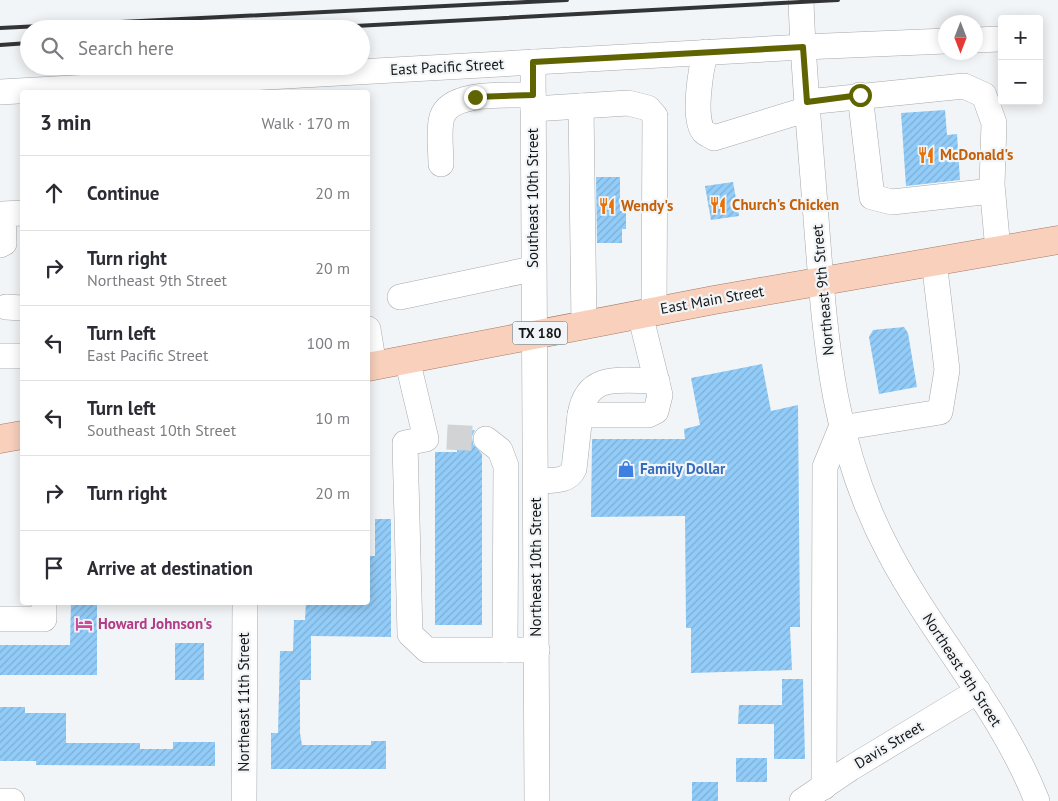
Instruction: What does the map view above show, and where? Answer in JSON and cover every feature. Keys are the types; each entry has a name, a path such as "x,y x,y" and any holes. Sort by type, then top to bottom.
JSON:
{"main road":[{"name":"East Main Street","path":"371,366 821,280 1058,240"},
{"path":"0,439 20,435"}],"street":[{"name":"Northeast 9th Street","path":"801,1 821,280 830,370 841,428 858,486 890,554 928,617 978,690 1026,771 1037,801"},
{"name":"East Pacific Street","path":"86,90 249,85 533,62 803,47 938,42"},
{"path":"706,52 699,89 700,124 704,132 714,138 808,105 860,95 964,86 984,95 994,122 992,188 998,250"},
{"name":"Southeast 10th Street","path":"533,62 532,269 534,334"},
{"name":"East Pacific Street","path":"0,92 20,92"},
{"path":"860,95 872,197 892,202 992,188"},
{"path":"441,164 442,119 446,109 457,102 475,97 580,106 628,103 648,108 655,116 655,178 647,312 659,402 656,411 652,413 580,416"},
{"path":"580,106 584,324"},
{"path":"0,245 4,244 3,214 20,213"},
{"path":"824,787 825,467 841,428 940,412 946,370 934,261"},
{"path":"400,297 532,269"},
{"name":"Northeast 10th Street","path":"534,334 537,801"},
{"path":"0,356 20,356"},
{"path":"407,359 436,438 405,443 410,634 427,650 537,650"},
{"path":"536,481 571,476 574,470 583,400 588,392 604,381 657,381"},
{"path":"486,439 500,450 506,466 505,650"},
{"path":"0,619 44,619 44,605"},
{"name":"Northeast 11th Street","path":"244,801 245,605"},
{"name":"Davis Street","path":"802,801 978,690"},
{"path":"0,801 12,801"}],"building":[{"path":"945,110 947,135 957,134 960,180 906,186 901,113"},
{"name":"Wendy's","path":"596,177 620,177 620,211 626,211 626,229 622,229 622,243 597,243"},
{"name":"Church's Chicken","path":"733,182 739,216 711,220 705,186"},
{"path":"904,327 908,333 917,387 879,394 869,337 873,330"},
{"path":"762,364 771,411 798,405 800,627 790,627 792,670 691,673 691,628 686,628 685,516 591,517 592,439 685,439 684,429 700,425 691,378"},
{"path":"457,430 475,430 472,436 473,444 482,454 482,625 435,625 435,452 457,452"},
{"path":"375,519 391,519 391,637 311,636 311,680 300,680 300,733 302,745 371,745 371,741 386,741 386,769 271,769 271,733 278,733 280,651 293,651 294,620 305,620 306,605 370,605 370,556 375,556"},
{"name":"Howard Johnson's","path":"71,605 97,605 97,675 0,675 0,645 70,645"},
{"path":"175,643 204,643 204,680 175,680"},
{"path":"782,679 803,679 805,759 774,759 774,724 738,724 739,705 782,705"},
{"path":"0,707 25,707 25,713 66,713 66,743 140,743 140,749 173,749 173,742 215,742 215,766 36,765 36,761 0,761"},
{"path":"736,758 767,758 767,782 736,782"},
{"path":"692,782 718,782 718,801 692,801"}],"tunnel":[{"path":"447,437 486,439"}],"railway":[{"path":"162,20 567,0"},
{"path":"370,25 838,0"},
{"path":"0,28 20,27"},
{"path":"0,45 20,44"}],"place":[{"name":"McDonald's","path":"926,155"},
{"name":"Church's Chicken","path":"718,205"},
{"name":"Wendy's","path":"607,206"},
{"name":"Family Dollar","path":"626,469"},
{"name":"Howard Johnson's","path":"84,624"}],"route":[{"path":"475,97 533,95 533,62 803,47 807,102 860,95"}]}
